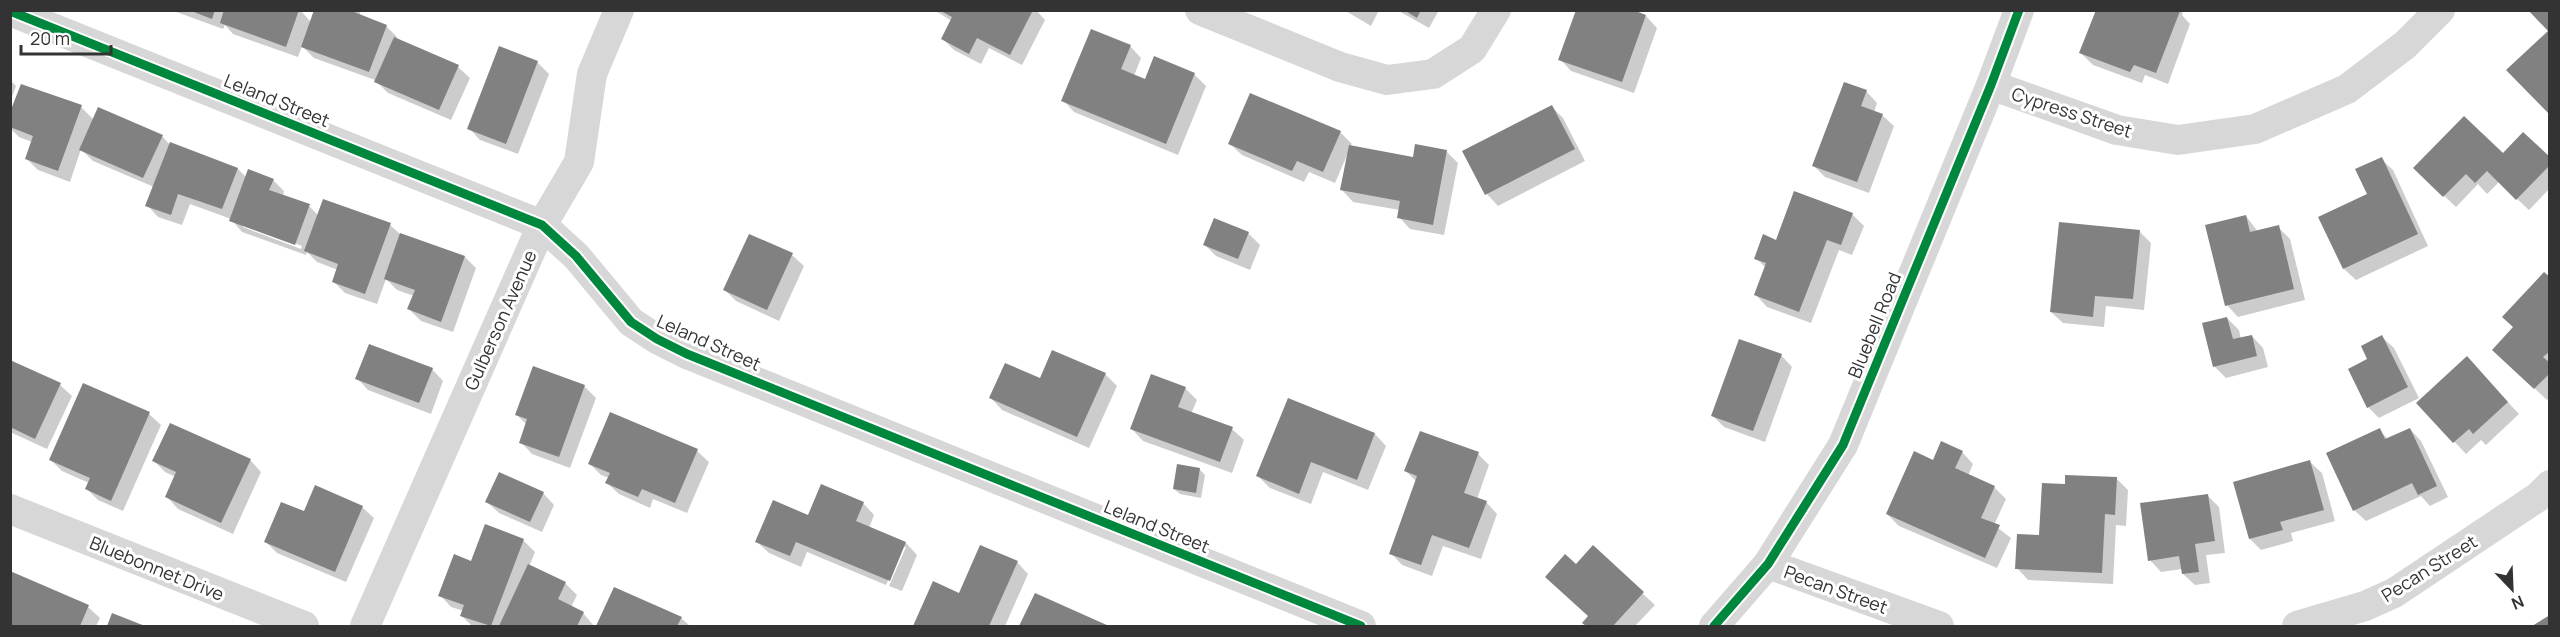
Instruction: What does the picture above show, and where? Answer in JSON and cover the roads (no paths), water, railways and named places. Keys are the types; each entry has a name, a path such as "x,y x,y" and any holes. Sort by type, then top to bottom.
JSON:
{"street":[{"name":"Gulberson Avenue","path":"365,627 542,225 579,162 592,74 619,10"},
{"path":"1200,10 1340,67 1387,80 1433,74 1472,49 1496,10"},
{"name":"Bluebell Road","path":"1714,627 1768,564 1843,445 1991,85 2019,10"},
{"name":"Cypress Street","path":"1991,85 2117,130 2178,140 2255,129 2347,89 2405,45 2440,10"},
{"name":"Leland Street","path":"10,11 542,225 576,256 631,322 657,339 687,354 1361,627"},
{"name":"Pecan Street","path":"2296,627 2365,606 2394,593 2538,497 2550,485"},
{"name":"Bluebonnet Drive","path":"10,509 304,627"},
{"name":"Pecan Street","path":"1768,564 1938,627"}]}
